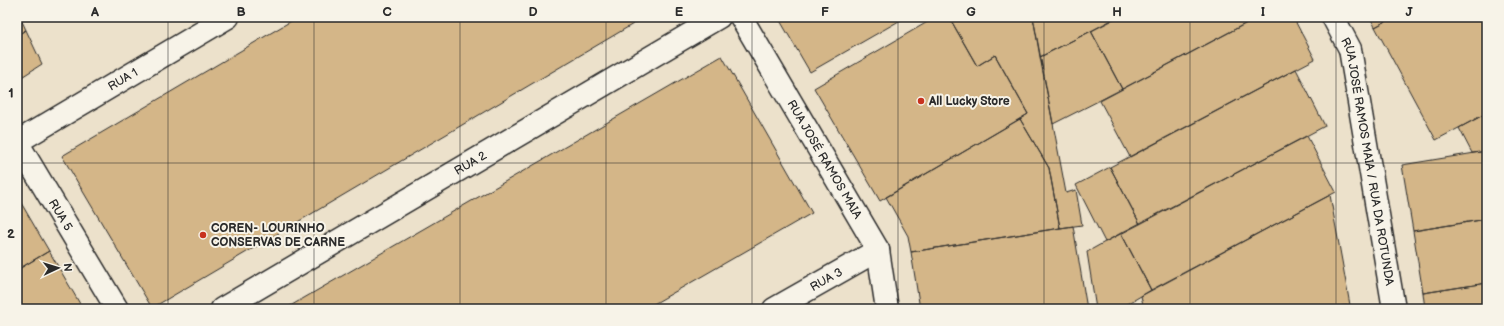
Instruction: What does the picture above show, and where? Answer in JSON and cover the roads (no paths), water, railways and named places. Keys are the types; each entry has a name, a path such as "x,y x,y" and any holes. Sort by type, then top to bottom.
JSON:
{"street":[{"name":"RUA 1","path":"17,142 228,17"},
{"name":"RUA 2","path":"222,309 719,17"},
{"name":"RUA JOSÉ RAMOS MAIA","path":"741,17 878,250 887,309"},
{"name":"RUA JOSÉ RAMOS MAIA / RUA DA ROTUNDA","path":"1333,17 1350,49 1394,309"},
{"name":"RUA 5","path":"17,142 117,309"},
{"name":"RUA 3","path":"774,309 878,250"}],"place":[{"name":"All Lucky Store","path":"921,101"},
{"name":"COREN- LOURINHO CONSERVAS DE CARNE","path":"203,235"}]}
